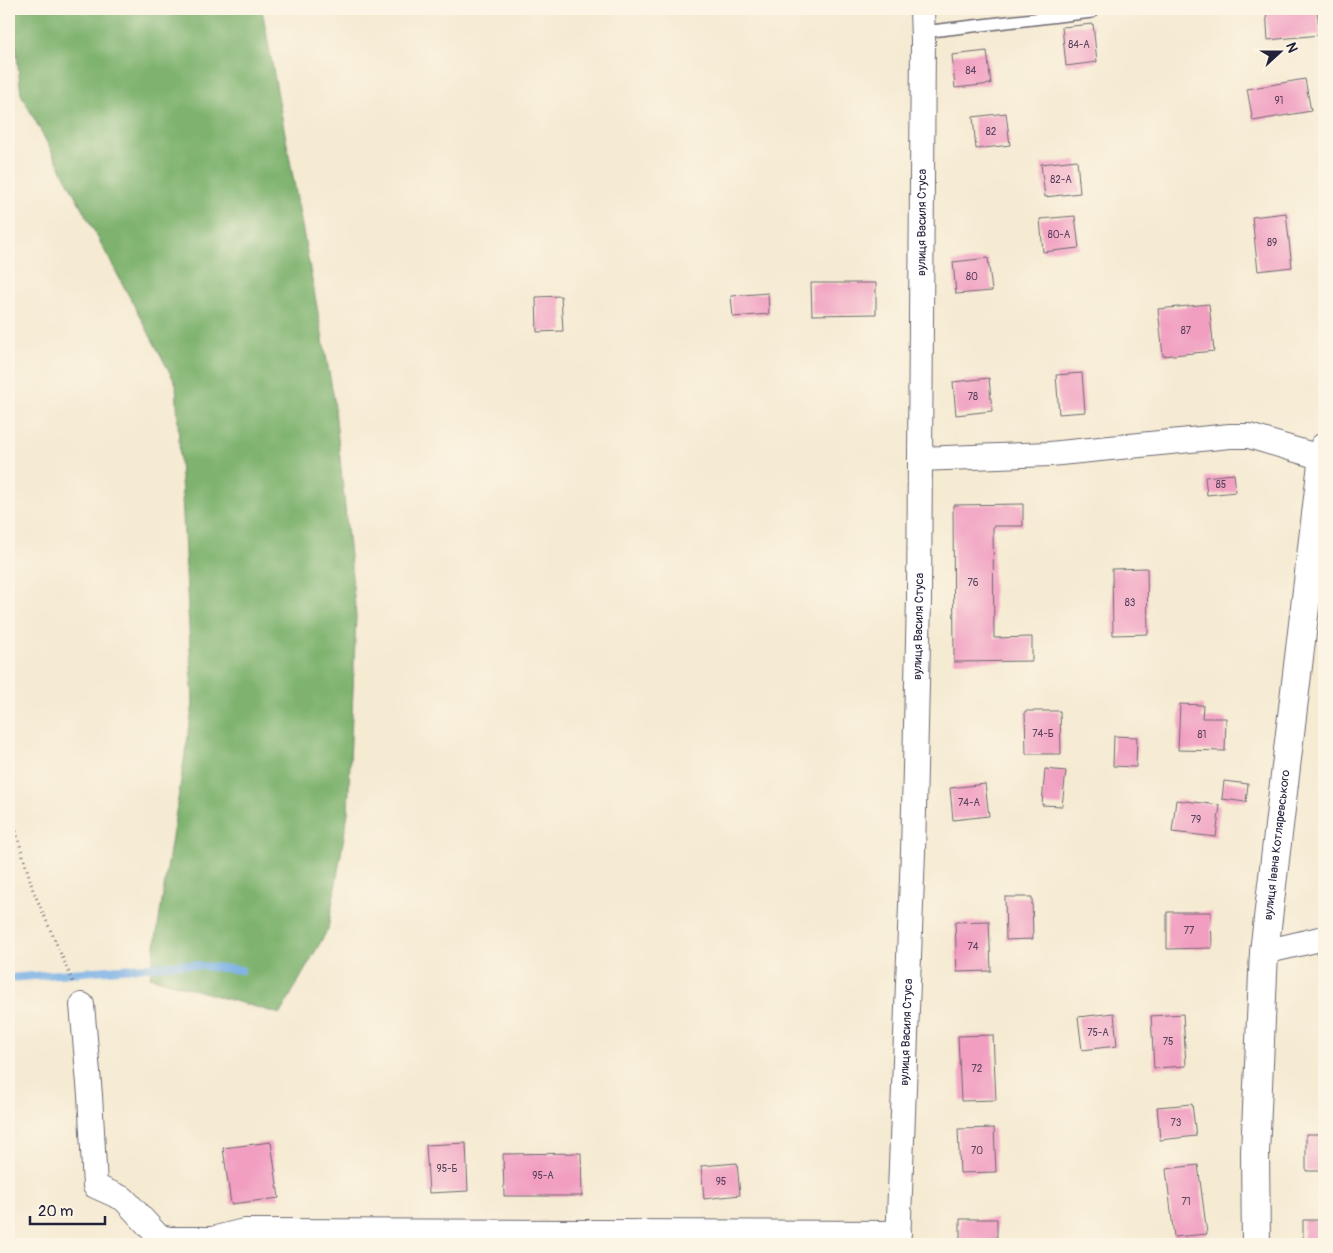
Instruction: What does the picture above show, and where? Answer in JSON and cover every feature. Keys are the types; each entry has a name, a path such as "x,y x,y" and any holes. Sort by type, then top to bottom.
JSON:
{"street":[{"name":"вулиця Василя Стуса","path":"899,1238 913,852 920,459 922,20"},
{"path":"920,459 1050,454 1230,436 1248,436 1324,453"},
{"name":"вулиця Івана Котляревського","path":"1256,1244 1255,1153 1264,952 1324,453"},
{"path":"1264,952 1324,938"},
{"path":"82,1005 90,1095 95,1186 124,1199 158,1237 171,1239 212,1239 244,1232 899,1238"}],"lane":[{"path":"922,20 1092,12"}],"path":[{"path":"9,807 33,890 82,1005"}],"green space":[{"path":"12,9 262,9 334,399 356,616 348,813 328,929 280,1014 150,977 193,704 176,384 21,94"}],"building":[{"path":"1266,9 1317,9 1320,35 1268,40"},
{"path":"1093,24 1097,62 1066,66 1062,27"},
{"path":"987,51 991,84 955,88 952,55"},
{"path":"1305,79 1311,111 1253,121 1247,89"},
{"path":"1006,113 1010,145 976,149 973,117"},
{"path":"1077,160 1080,193 1045,197 1041,164"},
{"path":"1286,213 1292,267 1258,271 1252,217"},
{"path":"1075,216 1079,248 1043,252 1040,219"},
{"path":"988,258 992,291 956,294 953,262"},
{"path":"811,283 876,283 876,314 812,315"},
{"path":"768,293 769,314 733,317 731,296"},
{"path":"561,296 563,331 537,332 536,297"},
{"path":"1209,304 1214,351 1163,356 1158,309"},
{"path":"1082,373 1085,412 1059,414 1056,375"},
{"path":"989,378 992,411 956,415 953,382"},
{"path":"1234,474 1236,492 1207,495 1205,477"},
{"path":"1023,504 1023,526 993,526 994,638 1032,637 1032,661 954,662 953,505"},
{"path":"1147,568 1148,634 1113,635 1112,569"},
{"path":"1180,704 1203,705 1202,718 1226,718 1225,751 1178,750"},
{"path":"1025,711 1060,711 1061,754 1026,754"},
{"path":"1114,736 1137,737 1136,767 1113,766"},
{"path":"1045,769 1066,771 1062,806 1042,805"},
{"path":"1224,781 1248,784 1246,802 1222,799"},
{"path":"985,784 989,816 953,820 950,788"},
{"path":"1176,800 1220,805 1216,837 1172,832"},
{"path":"1005,897 1032,897 1033,939 1006,940"},
{"path":"1167,912 1211,912 1212,948 1167,949"},
{"path":"989,921 991,971 957,972 955,922"},
{"path":"1114,1013 1117,1046 1082,1050 1078,1017"},
{"path":"1183,1014 1186,1066 1154,1068 1151,1016"},
{"path":"993,1035 996,1100 961,1101 958,1036"},
{"path":"1192,1104 1196,1136 1160,1140 1157,1107"},
{"path":"994,1128 996,1172 960,1173 958,1129"},
{"path":"1306,1134 1324,1134 1324,1171 1306,1171"},
{"path":"271,1142 279,1198 231,1204 223,1148"},
{"path":"466,1143 468,1191 429,1193 426,1145"},
{"path":"581,1153 582,1196 504,1196 503,1154"},
{"path":"737,1163 740,1195 704,1199 701,1166"},
{"path":"1198,1165 1207,1234 1174,1237 1166,1169"},
{"path":"960,1219 997,1219 997,1244 960,1244"},
{"path":"1303,1220 1324,1220 1324,1244 1303,1244"}],"waterway":[{"path":"9,978 183,964 241,970"}]}
